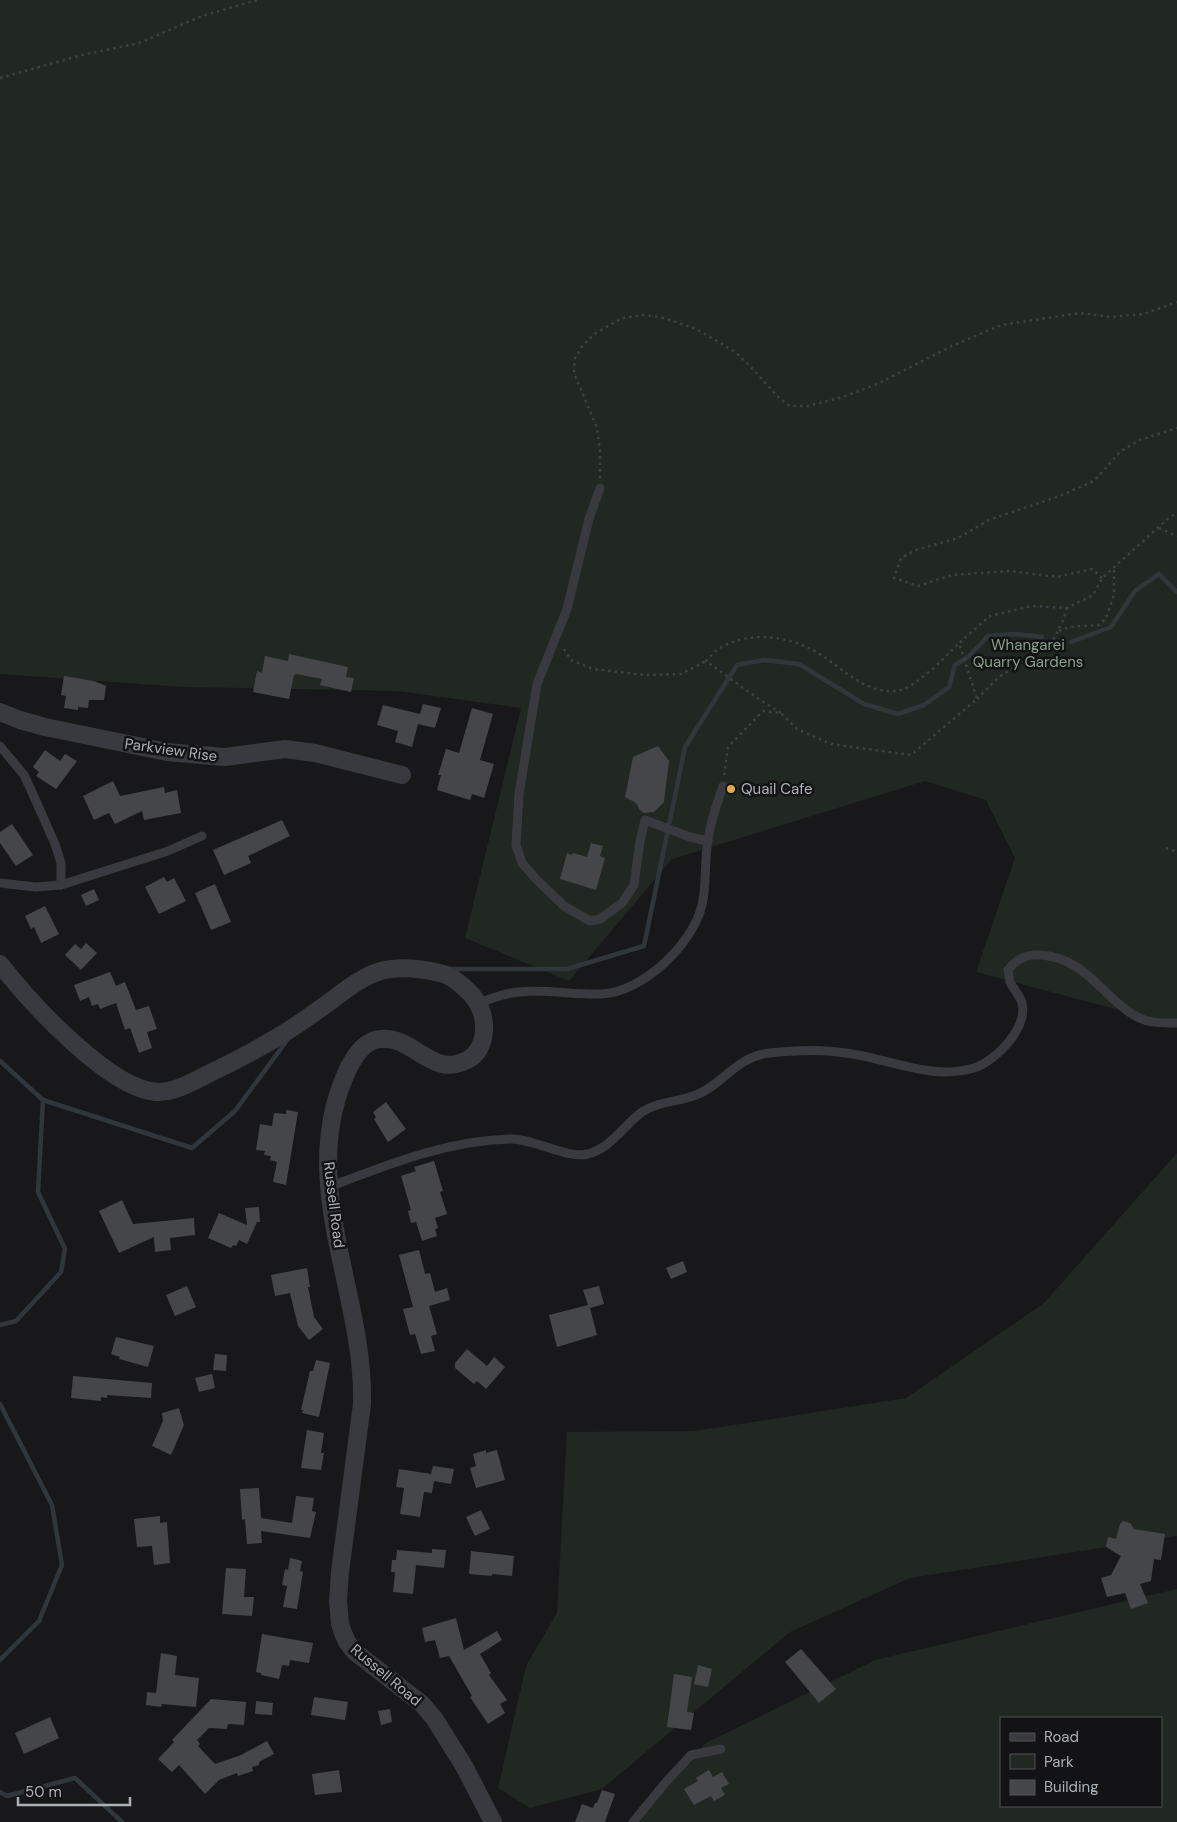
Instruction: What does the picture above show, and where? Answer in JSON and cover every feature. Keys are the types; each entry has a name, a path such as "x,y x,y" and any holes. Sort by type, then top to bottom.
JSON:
{"street":[{"name":"Parkview Rise","path":"0,712 45,727 167,752 226,757 286,749 315,753 402,775"},
{"path":"0,964 60,1031 101,1066 138,1087 158,1092 175,1089 245,1056 287,1031 361,978 382,970 407,967 445,974 463,985 479,1003"},
{"name":"Russell Road","path":"479,1003 484,1021 483,1042 475,1056 462,1063 443,1065 425,1058 408,1045 393,1039 377,1039 362,1047 350,1066 340,1089 327,1154 328,1187 361,1361 363,1381 362,1404 340,1572 338,1601 340,1624 347,1642 355,1652 422,1704 434,1718 464,1766 492,1822"}],"lane":[{"path":"600,488 589,519 567,609 537,684 519,794 516,845 522,863 549,892 564,906 590,921 600,919 622,903 634,885 640,842 646,820 690,837 708,841"},
{"path":"0,746 24,774 55,844 61,863 62,886"},
{"path":"479,1003 496,996 520,992 606,994 634,986 654,973 683,942 702,907 708,841 723,786"},
{"path":"0,883 35,888 62,886 168,851 202,836"},
{"path":"328,1187 444,1147 475,1141 511,1138 575,1154 587,1154 603,1147 652,1105 698,1095 738,1065 765,1053 816,1050 847,1053 934,1072 975,1068 993,1058 1005,1047 1014,1033 1020,1019 1022,1005 1017,992 1010,982 1008,970 1015,961 1031,954 1053,956 1069,962 1089,975 1130,1013 1149,1023 1177,1024"},
{"path":"633,1822 691,1755 720,1749"}],"path":[{"path":"0,78 82,55 139,43 202,16 257,0"},
{"path":"600,488 600,450 597,428 576,378 574,370 575,358 596,333 622,318 644,315 660,317 696,329 734,352 779,398 790,406 808,406 843,397 877,384 952,346 1001,325 1080,313 1110,317 1144,314 1177,302"},
{"path":"1102,578 1092,570 1057,577 1010,571 952,575 918,586 894,578 901,558 916,550 958,538 989,520 1094,481 1121,451 1140,440 1177,428"},
{"path":"556,637 571,660 593,669 645,675 681,674 706,661 718,649 736,641 762,636 792,641 818,653 872,689 897,691 920,680 990,616 1032,606 1067,608 1093,595 1102,578 1170,517 1177,513"},
{"path":"1159,528 1177,536"},
{"path":"1058,632 1070,627 1098,625 1106,618 1114,595 1114,567"},
{"path":"706,661 742,688 782,714 797,729 831,744 911,755 977,699 999,677 1052,644 1067,608"},
{"path":"959,643 977,699"},
{"path":"723,786 728,747 763,712 782,714"},
{"path":"1166,848 1177,852"}],"green space":[{"name":"Whangarei Quarry Gardens","path":"0,0 1177,0 1177,1023 1168,1023 976,972 1015,858 986,800 925,781 672,859 569,981 465,938 521,708 398,691 183,687 0,674"},
{"path":"1177,1153 1177,1536 910,1578 790,1632 602,1789 530,1808 498,1788 526,1666 557,1613 567,1432 695,1431 906,1398 1044,1303"},
{"path":"1177,1589 1177,1822 632,1822 706,1743 875,1660"}],"building":[{"path":"289,654 348,667 346,677 354,678 351,692 320,685 322,679 296,674 294,675 289,699 253,692 257,671 262,673 265,656 288,661"},
{"path":"64,676 94,681 106,686 104,700 89,700 88,708 78,707 78,710 64,708 66,696 61,695"},
{"path":"423,704 441,708 435,728 418,724 412,747 395,742 398,731 377,725 383,705 420,714"},
{"path":"472,708 493,714 480,760 494,764 484,798 472,794 470,800 437,790 441,775 438,775 446,749 459,753"},
{"path":"658,746 669,761 664,802 654,812 644,813 636,803 625,797 633,757"},
{"path":"45,750 60,761 65,754 77,761 56,789 36,776 39,772 33,767"},
{"path":"113,781 120,796 164,787 165,793 177,790 181,813 144,820 142,811 115,824 109,813 94,820 83,796"},
{"path":"282,820 290,836 248,856 251,863 224,875 213,850"},
{"path":"12,824 33,855 16,866 0,843 0,832"},
{"path":"591,843 603,846 600,856 605,858 596,890 560,879 567,853 587,857"},
{"path":"164,877 167,882 174,878 186,901 159,914 145,887"},
{"path":"215,884 231,922 211,930 195,893"},
{"path":"94,889 99,900 86,906 81,895"},
{"path":"45,906 59,934 41,943 34,927 31,929 25,916"},
{"path":"86,943 97,953 81,970 65,955 75,944 81,949"},
{"path":"110,972 116,986 125,982 136,1010 149,1006 157,1029 147,1032 152,1048 139,1053 130,1028 125,1030 116,1003 100,1009 98,1004 92,1006 89,997 80,1001 74,985"},
{"path":"386,1102 406,1129 388,1142 374,1119 376,1117 373,1112"},
{"path":"286,1110 298,1112 286,1185 273,1182 277,1162 270,1160 271,1156 264,1155 265,1151 256,1150 260,1124 272,1126 274,1113 286,1114"},
{"path":"434,1161 443,1191 440,1192 447,1214 435,1218 438,1228 435,1229 437,1236 422,1241 416,1222 411,1223 408,1211 411,1210 401,1176 416,1171 414,1167"},
{"path":"122,1200 133,1224 194,1218 195,1235 170,1238 171,1250 155,1252 154,1237 119,1253 99,1211"},
{"path":"259,1207 260,1222 257,1222 247,1244 239,1240 236,1246 233,1245 231,1248 208,1238 219,1213 247,1225 245,1208"},
{"path":"419,1250 425,1274 430,1273 435,1292 447,1288 450,1300 429,1306 437,1334 431,1336 435,1351 421,1354 415,1334 410,1335 403,1309 413,1307 399,1255"},
{"path":"683,1261 687,1272 671,1279 666,1268"},
{"path":"307,1268 310,1287 308,1287 314,1317 323,1329 309,1340 298,1326 290,1293 275,1296 271,1275"},
{"path":"187,1286 196,1307 175,1316 166,1295"},
{"path":"599,1286 604,1304 590,1308 597,1335 557,1347 549,1315 588,1305 583,1290"},
{"path":"116,1337 154,1346 148,1367 119,1359 120,1357 111,1354"},
{"path":"467,1349 487,1366 494,1357 505,1367 486,1389 477,1381 474,1384 455,1368 455,1363"},
{"path":"215,1354 227,1355 226,1371 213,1370"},
{"path":"316,1360 330,1363 319,1417 302,1413 303,1410 301,1410 310,1371 313,1371"},
{"path":"212,1374 215,1388 199,1392 195,1378"},
{"path":"73,1376 152,1383 151,1398 107,1395 107,1398 101,1397 101,1401 71,1398"},
{"path":"179,1408 184,1425 171,1455 152,1446 163,1421 162,1413"},
{"path":"307,1430 324,1433 321,1453 324,1453 321,1470 301,1468"},
{"path":"486,1450 486,1453 497,1450 505,1480 476,1488 470,1468 476,1466 473,1454"},
{"path":"433,1466 454,1469 451,1484 434,1481 432,1493 424,1492 420,1517 400,1514 404,1488 396,1487 399,1469 431,1474"},
{"path":"259,1488 261,1518 292,1523 296,1496 314,1498 312,1511 316,1512 310,1538 261,1531 262,1543 247,1544 245,1519 242,1520 240,1489"},
{"path":"481,1510 490,1529 475,1536 466,1517"},
{"path":"160,1516 160,1523 167,1522 170,1563 154,1565 152,1546 137,1547 134,1519"},
{"path":"1123,1521 1130,1523 1134,1529 1165,1534 1161,1560 1154,1559 1151,1581 1140,1584 1148,1603 1131,1609 1125,1593 1107,1597 1101,1578 1111,1575 1121,1556 1106,1547 1108,1537 1116,1539 1120,1524"},
{"path":"432,1549 446,1550 444,1568 416,1565 413,1594 393,1592 395,1572 391,1572 392,1560 396,1560 397,1550 432,1553"},
{"path":"471,1551 514,1556 512,1576 469,1574"},
{"path":"290,1558 302,1561 300,1571 303,1572 297,1609 283,1607 287,1586 282,1585 285,1569 288,1570"},
{"path":"226,1568 246,1569 244,1597 254,1597 252,1616 222,1614"},
{"path":"456,1618 464,1650 497,1631 502,1640 480,1654 491,1673 489,1675 507,1700 500,1704 505,1713 488,1724 470,1697 472,1696 449,1656 440,1658 435,1640 425,1642 422,1628"},
{"path":"262,1634 313,1643 309,1663 290,1660 289,1666 282,1665 279,1679 256,1672"},
{"path":"801,1649 836,1689 819,1703 785,1662"},
{"path":"161,1653 177,1656 175,1675 199,1678 196,1707 162,1704 161,1707 146,1705 147,1692 156,1693"},
{"path":"698,1665 712,1669 708,1687 694,1684"},
{"path":"674,1674 692,1677 687,1712 694,1713 691,1730 667,1727"},
{"path":"314,1697 348,1702 345,1720 311,1715"},
{"path":"211,1699 246,1702 244,1725 228,1724 227,1729 209,1728 197,1740 200,1744 198,1746 215,1764 241,1755 267,1741 274,1754 259,1762 259,1765 252,1767 253,1771 238,1776 237,1773 219,1780 205,1794 179,1765 172,1772 158,1759 174,1742 172,1740"},
{"path":"256,1701 273,1703 272,1715 255,1714"},
{"path":"390,1709 392,1722 381,1725 378,1711"},
{"path":"50,1717 59,1738 24,1754 15,1733"},
{"path":"339,1770 342,1792 315,1795 312,1774"},
{"path":"709,1770 713,1777 722,1772 729,1784 721,1788 725,1795 714,1801 711,1796 694,1805 684,1789 698,1781 696,1778"},
{"path":"602,1790 615,1794 605,1822 575,1822 582,1804 593,1808"}],"waterway":[{"path":"1071,642 1111,627 1135,591 1159,574 1177,592"},
{"path":"449,969 567,969 644,946 685,747 737,665 764,660 799,664 864,704 898,714 924,705 949,687 955,665 968,657 988,636 1015,634 1042,637"},
{"path":"0,1061 43,1100 192,1148 235,1111 288,1039"},
{"path":"0,1325 16,1321 61,1272 65,1249 38,1192 43,1100"},
{"path":"0,1404 52,1505 62,1565 39,1621 0,1660"},
{"path":"0,1792 7,1796 75,1778 122,1822"}],"place":[{"name":"Quail Cafe","path":"731,789"}]}
